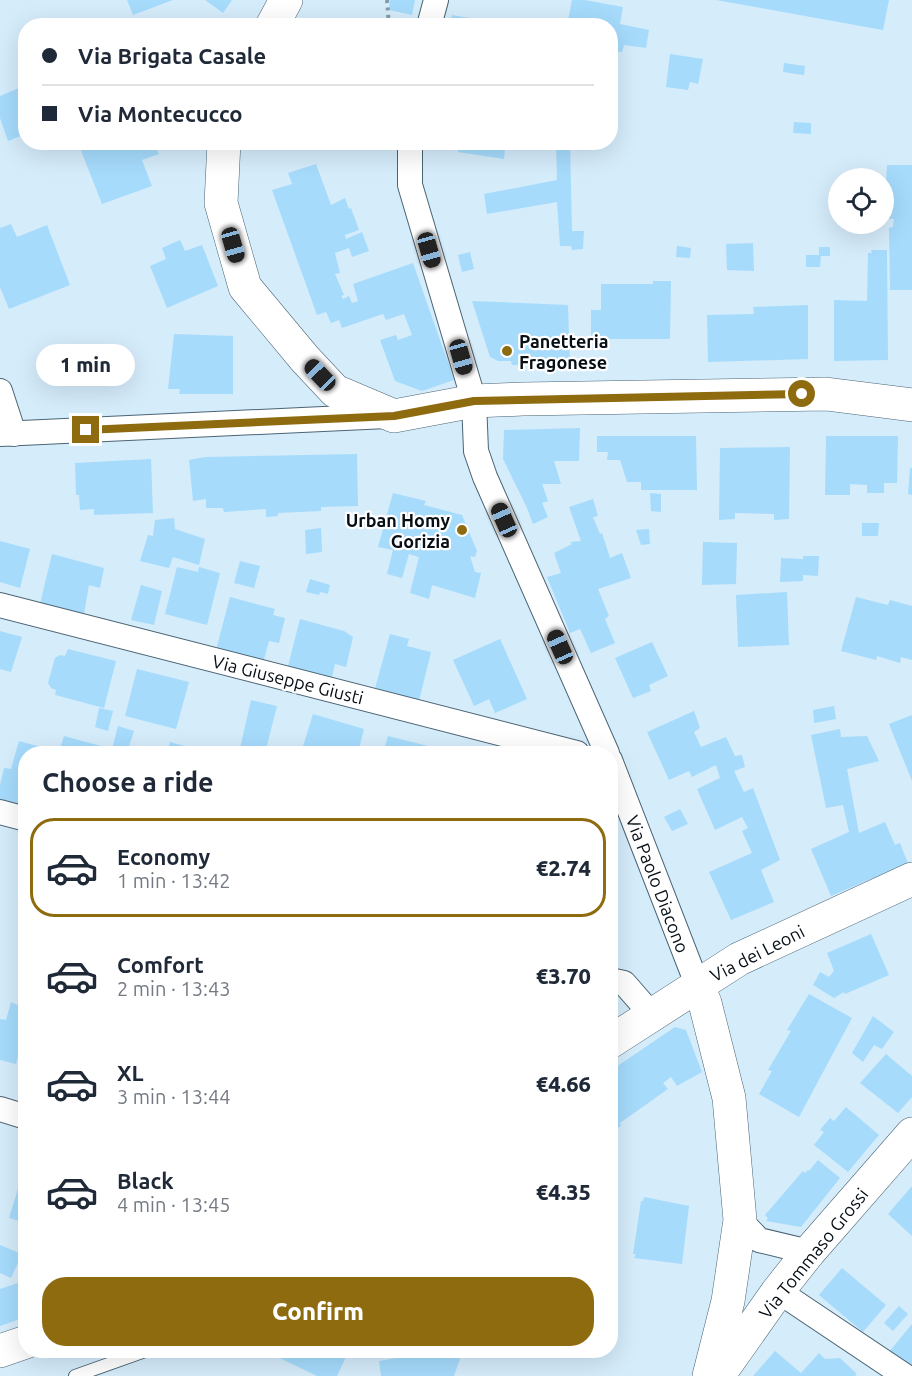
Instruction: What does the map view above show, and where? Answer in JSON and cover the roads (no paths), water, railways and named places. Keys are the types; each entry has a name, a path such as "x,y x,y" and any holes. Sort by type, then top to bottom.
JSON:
{"street":[{"path":"276,18 286,0"},
{"path":"431,18 436,0"},
{"path":"224,150 221,202 245,287 335,391 394,416"},
{"name":"Via Paolo Diacono","path":"410,150 410,185 474,401 476,451 485,477 604,746"},
{"path":"0,391 7,434 394,416 474,401 826,394 912,405"},
{"name":"Via Giuseppe Giusti","path":"0,605 550,746"},
{"name":"Via Paolo Diacono","path":"618,780 705,1003 729,1098 740,1220 728,1301 709,1376"},
{"path":"0,812 18,817"},
{"name":"Via dei Leoni","path":"618,1037 739,959 912,879"},
{"path":"618,982 624,983 651,1014"},
{"path":"0,1109 18,1115"},
{"name":"Via Tommaso Grossi","path":"718,1376 778,1291 809,1252 912,1134"},
{"path":"740,1220 759,1240 809,1252"},
{"path":"778,1291 905,1376"},
{"path":"0,1351 18,1345"}],"lane":[{"path":"75,1376 126,1358"}],"place":[{"name":"Panetteria Fragonese","path":"507,351"},
{"name":"Urban Homy Gorizia","path":"462,530"}]}
